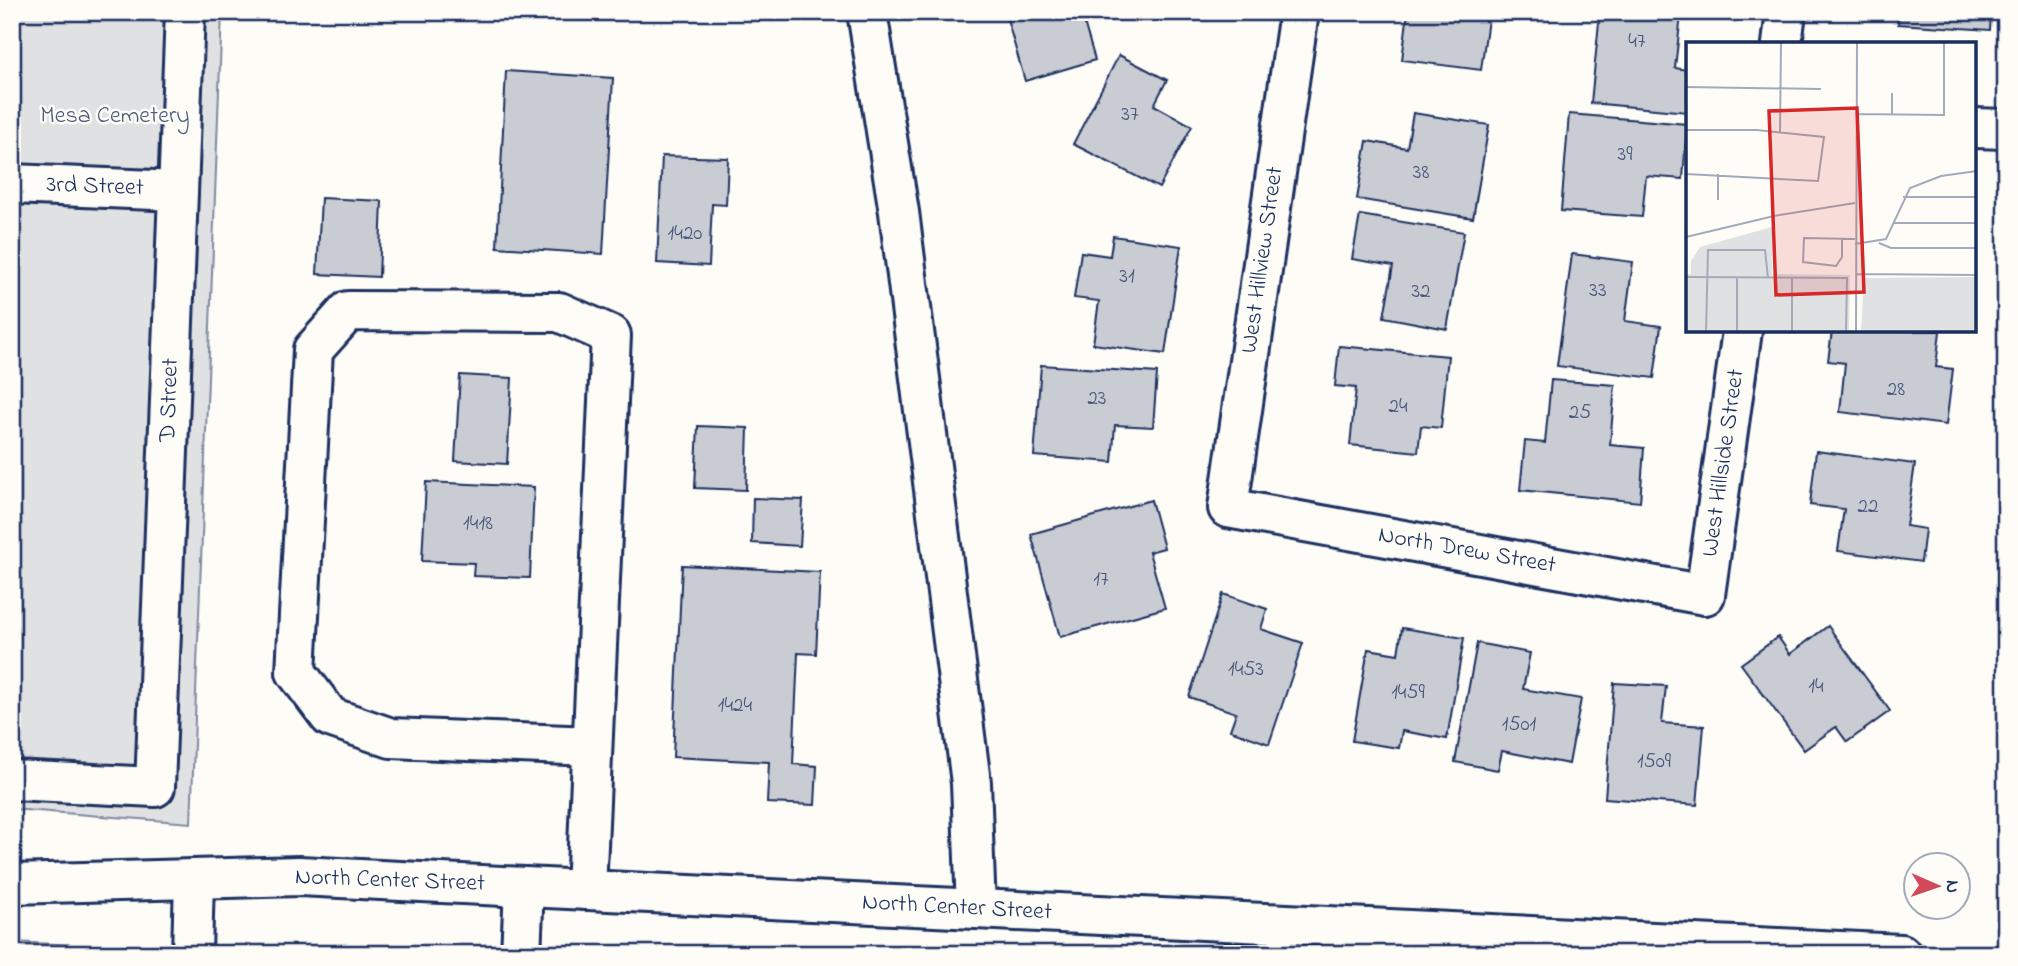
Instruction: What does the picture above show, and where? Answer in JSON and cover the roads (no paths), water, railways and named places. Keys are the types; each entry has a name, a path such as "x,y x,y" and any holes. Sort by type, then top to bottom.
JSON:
{"street":[{"name":"D Street","path":"12,780 155,787 185,12"},
{"path":"867,12 899,212 971,783 976,909"},
{"name":"West Hillview Street","path":"1228,508 1299,12"},
{"path":"1782,42 1786,12"},
{"path":"1976,128 2006,129"},
{"name":"3rd Street","path":"12,184 178,191"},
{"path":"586,890 611,335 559,312 348,311 313,350 296,672 330,717 391,738 592,746"},
{"name":"West Hillside Street","path":"1705,595 1742,332"},
{"name":"North Drew Street","path":"1228,508 1705,595"},
{"name":"North Center Street","path":"12,884 299,876 1901,954"},
{"path":"192,954 194,879"},
{"path":"521,954 524,887"}],"park label":[{"name":"Mesa Cemetery","path":"115,116"}]}
